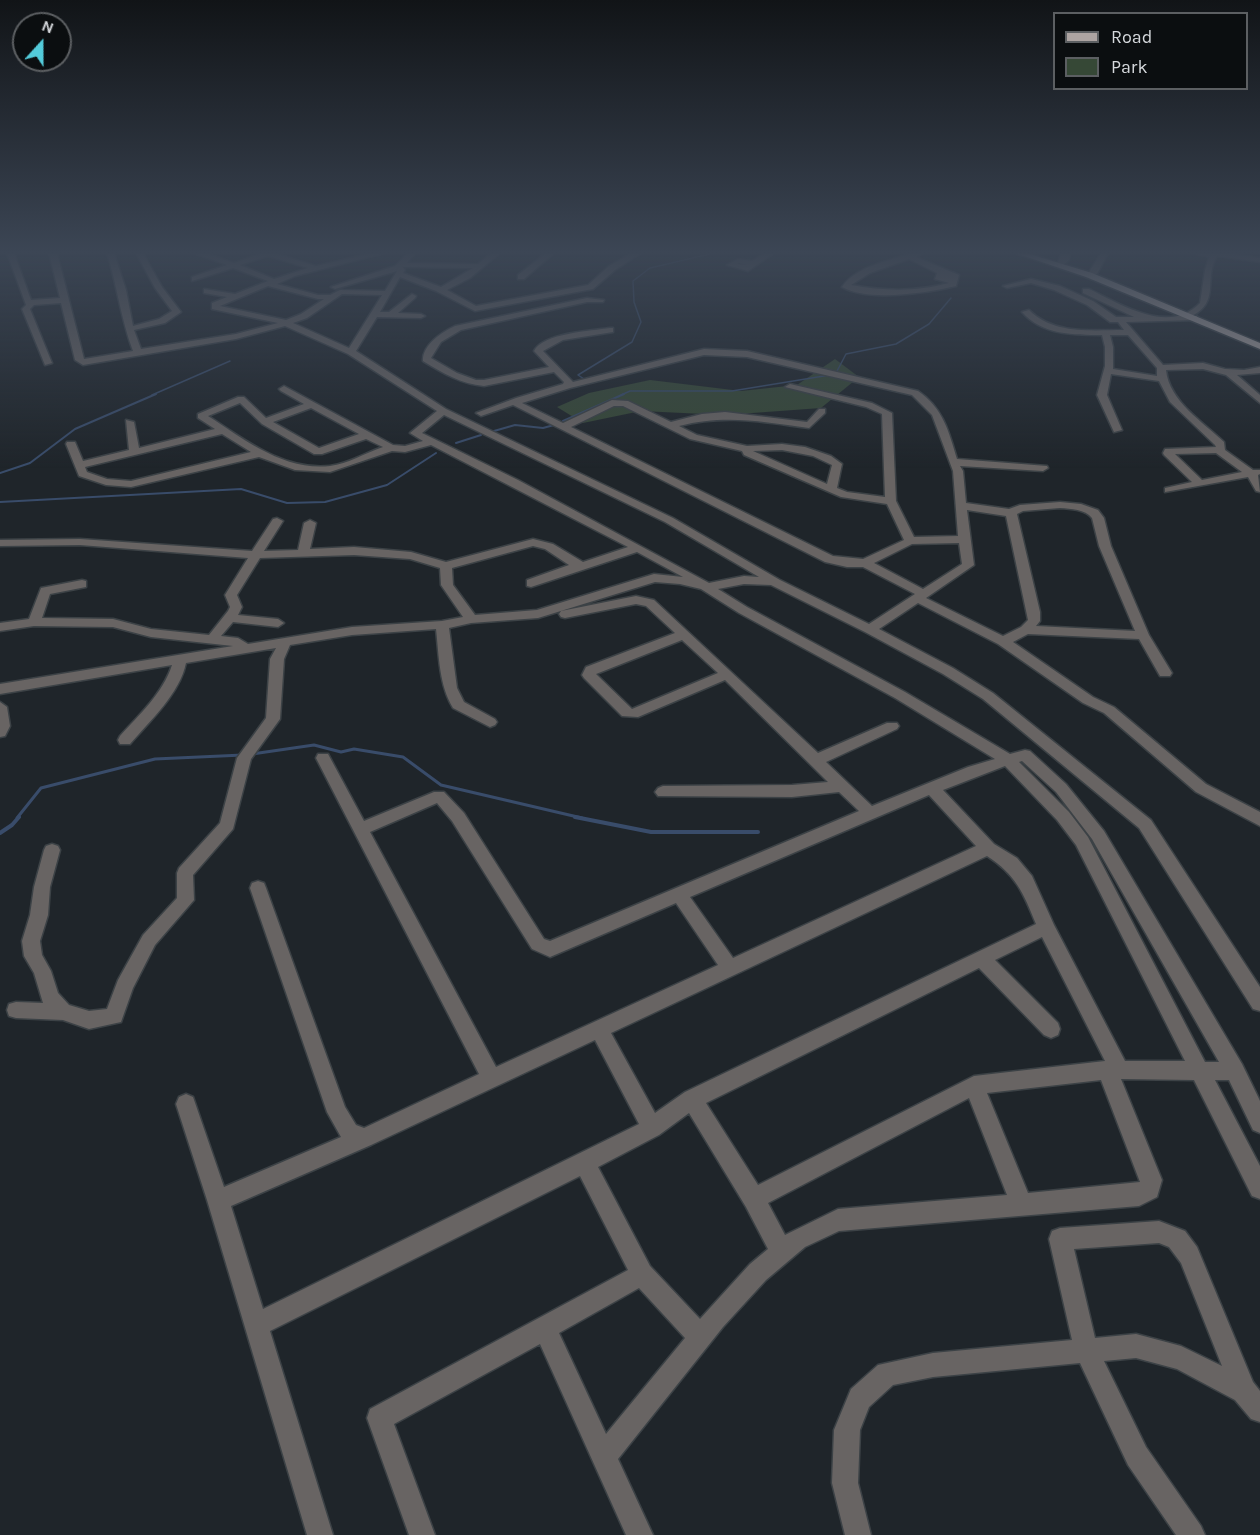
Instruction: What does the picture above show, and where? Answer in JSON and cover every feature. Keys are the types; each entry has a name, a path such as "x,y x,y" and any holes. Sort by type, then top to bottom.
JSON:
{"main road":[{"path":"1211,325 1260,346"}],"street":[{"path":"32,325 48,363"},
{"path":"70,325 79,360 91,363 236,336 275,325"},
{"path":"129,325 139,354"},
{"path":"130,329 147,325"},
{"path":"290,325 351,352 443,411 669,520 776,583 870,629 948,671 988,696 1145,824 1260,1003"},
{"path":"351,352 368,325"},
{"path":"473,325 447,333 429,351 426,359 461,379 473,383 555,369"},
{"path":"1041,325 1052,329 1131,333"},
{"path":"1122,325 1161,368 1162,380 1173,400 1220,444 1221,448 1218,450"},
{"path":"567,386 569,382 538,351 540,347 561,338 610,330"},
{"path":"1105,332 1109,347 1102,395 1117,430"},
{"path":"481,414 567,386 704,352 747,354 915,393 928,401 937,412 958,471 968,565 870,629"},
{"path":"1161,368 1203,366 1228,372 1248,373 1260,370"},
{"path":"1107,371 1162,380"},
{"path":"1228,372 1260,400"},
{"path":"790,387 869,405 887,412 891,501 909,541"},
{"path":"284,389 391,448"},
{"path":"367,435 318,452 265,422 241,399 201,416 286,466 332,468 391,448 405,449 431,442"},
{"path":"519,400 517,404 830,559 847,563 865,563 909,541 964,539"},
{"path":"563,427 612,404 625,403 694,437 747,449 789,448 808,451 827,458 837,464 831,489"},
{"path":"265,422 312,404"},
{"path":"443,411 415,433 514,482 709,587 743,610 1016,757 1061,788 1098,835 1235,1071 1260,1124"},
{"path":"671,425 702,417 725,415 809,425 822,411"},
{"path":"129,422 135,452"},
{"path":"79,465 225,430"},
{"path":"71,444 83,474 99,480 131,484 261,453"},
{"path":"747,449 748,453 845,495 891,501"},
{"path":"1200,484 1168,451 1218,450 1256,473 1260,489"},
{"path":"953,462 1043,468"},
{"path":"1169,490 1256,473"},
{"path":"962,506 1011,513 1020,508 1060,505 1082,507 1094,512 1098,518 1105,546 1143,635 1165,673"},
{"path":"1003,641 1026,630 1034,621 1034,612 1011,513"},
{"path":"213,639 217,631 234,614 236,607 231,595 277,521"},
{"path":"300,555 306,544 310,523"},
{"path":"2,547 80,542 256,555 354,551 411,556 446,566 533,542 547,543 578,566"},
{"path":"531,583 637,548"},
{"path":"865,563 1003,641 1088,700 1109,710 1201,788 1255,815 1260,820"},
{"path":"446,566 447,585 471,619"},
{"path":"538,614 654,578 672,579 709,587 760,579 776,583"},
{"path":"643,601 652,589 672,579"},
{"path":"34,622 45,591 82,584"},
{"path":"0,689 352,631 442,625 471,619 564,614 643,601 650,603 685,634 870,813"},
{"path":"229,617 245,621 278,623"},
{"path":"0,627 34,622 112,623 151,633 241,643 246,648"},
{"path":"442,625 450,688 458,705 490,722"},
{"path":"1026,630 1143,635"},
{"path":"685,634 591,670 589,675 627,713 633,714 727,674"},
{"path":"16,1010 63,1012 89,1020 114,1016 124,986 149,940 185,900 185,873 227,825 244,758 273,718 277,659 285,643"},
{"path":"124,740 169,685 179,668 180,658"},
{"path":"0,707 3,726 0,732"},
{"path":"816,760 892,726"},
{"path":"360,829 439,796 458,817 538,944 550,949 870,813 1016,757"},
{"path":"1016,757 1082,841 1260,1188"},
{"path":"323,758 492,1079"},
{"path":"663,792 792,791 842,786"},
{"path":"604,1457 700,1337 758,1272 797,1239 838,1220 1139,1195 1149,1189 1151,1180 1113,1069 1026,880 1011,863 988,848 932,788"},
{"path":"218,1200 364,1138 988,848"},
{"path":"52,850 42,887 39,915 31,941 33,956 42,971 50,997 63,1012"},
{"path":"258,888 337,1112 349,1132 364,1138"},
{"path":"679,894 730,968"},
{"path":"256,1325 652,1128 692,1099 1046,927"},
{"path":"982,959 1051,1029"},
{"path":"599,1029 652,1128"},
{"path":"754,1199 974,1085 1113,1069 1235,1071"},
{"path":"974,1085 1022,1205"},
{"path":"692,1099 754,1199 782,1252"},
{"path":"186,1104 218,1200 320,1535"},
{"path":"584,1163 642,1274 700,1337"},
{"path":"1192,1535 1137,1456 1086,1349 1060,1239 1159,1232 1177,1239 1189,1255 1244,1391 1260,1410"},
{"path":"422,1535 379,1418 642,1274"},
{"path":"545,1328 640,1535"},
{"path":"858,1535 845,1483 848,1430 860,1398 887,1374 933,1365 1136,1346 1181,1358 1244,1391"}],"green space":[{"path":"835,359 859,377 821,408 725,415 641,411 583,423 557,407 589,393 650,380 741,391 797,385"}],"waterway":[{"path":"584,379 578,375 632,342 640,325"},
{"path":"836,373 846,354 896,344 928,325"},
{"path":"152,395 230,361"},
{"path":"621,395 630,391 732,391 830,375"},
{"path":"0,473 30,463 75,429 156,394"},
{"path":"563,421 624,394"},
{"path":"494,431 515,425 543,428 554,425"},
{"path":"456,443 481,435"},
{"path":"0,502 241,489 287,503 325,502 387,485 436,453"},
{"path":"252,754 314,745 341,752 354,749 403,757 441,785 582,818"},
{"path":"17,818 41,788 155,759 243,755"},
{"path":"0,833 19,817"},
{"path":"575,817 651,832 758,832"}]}
